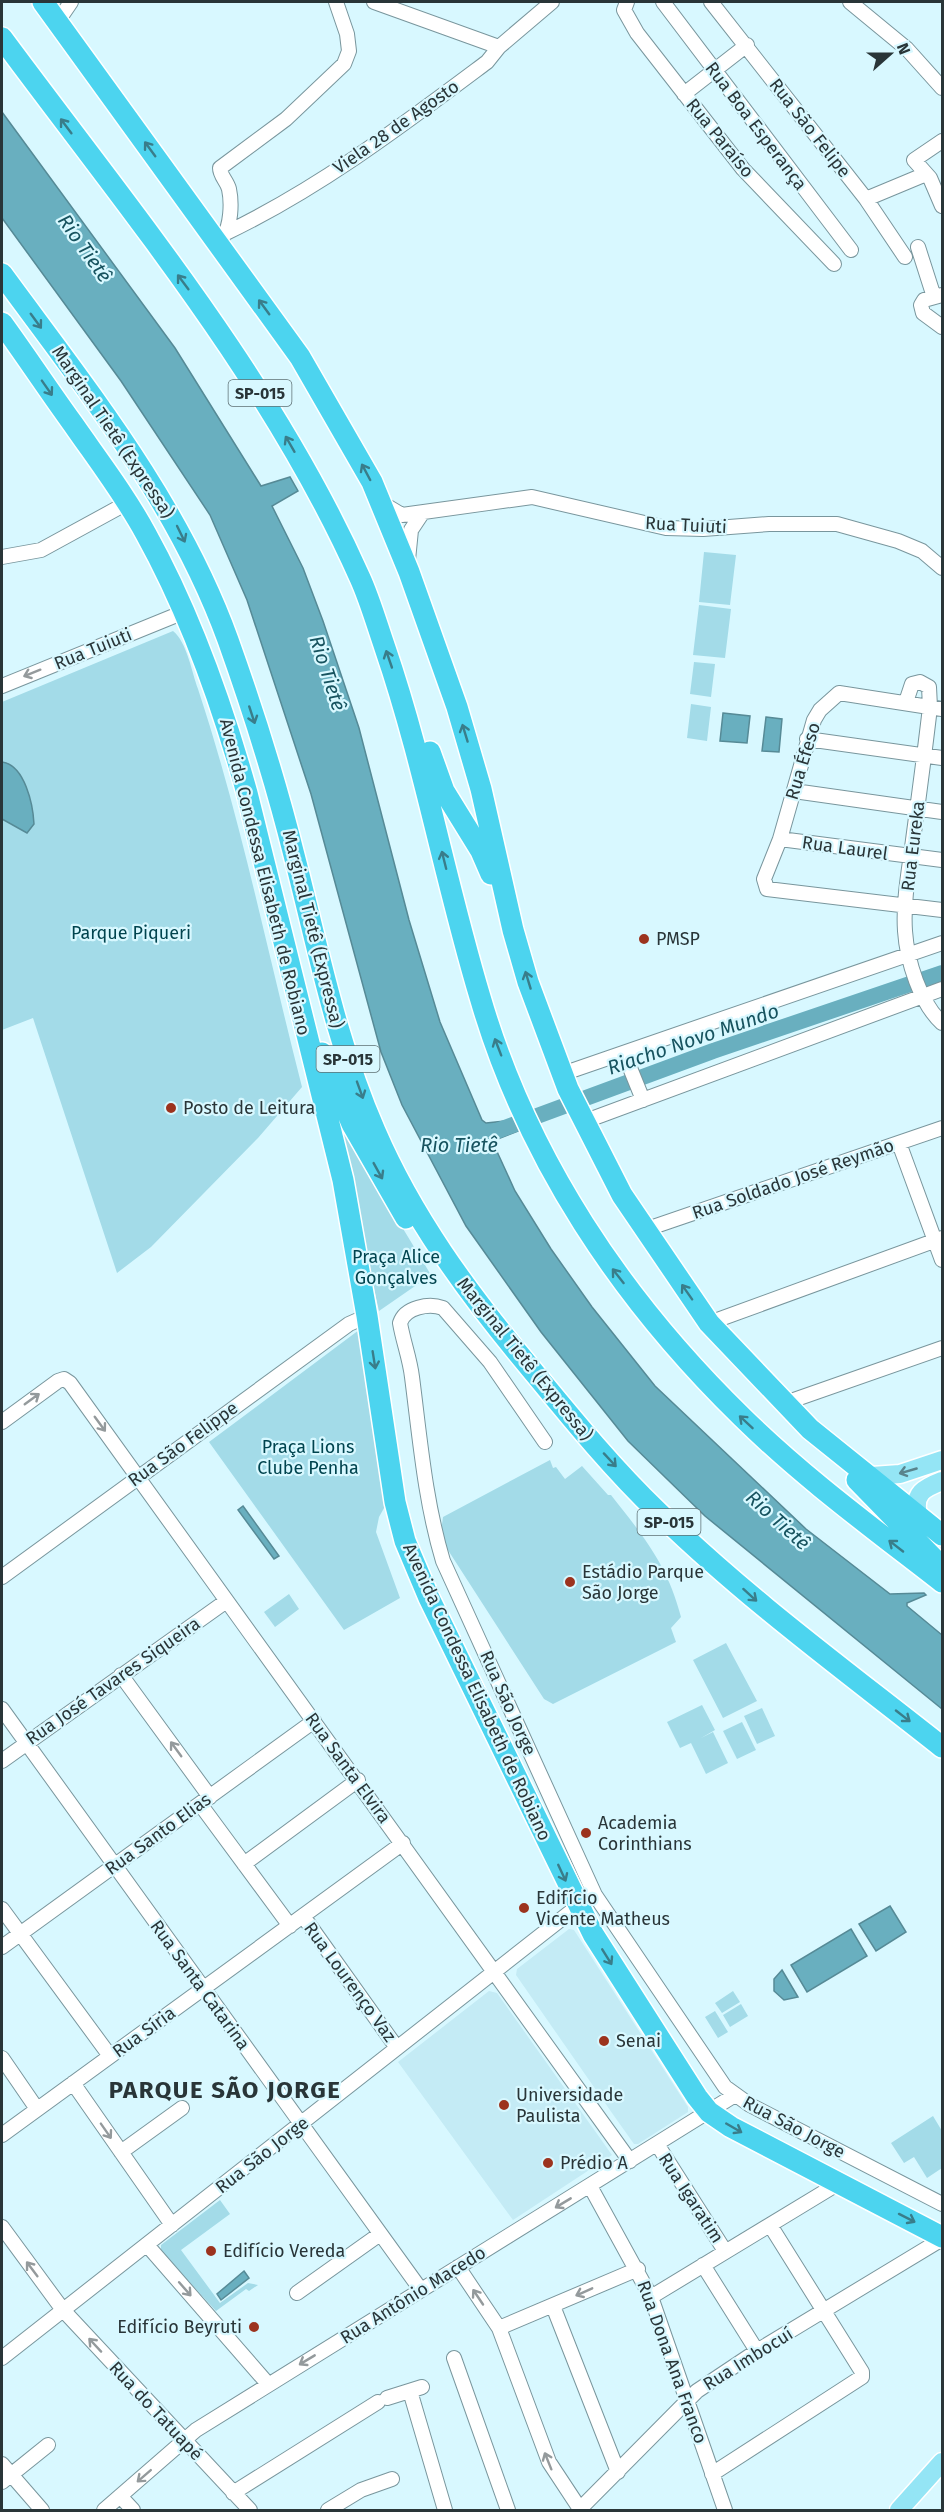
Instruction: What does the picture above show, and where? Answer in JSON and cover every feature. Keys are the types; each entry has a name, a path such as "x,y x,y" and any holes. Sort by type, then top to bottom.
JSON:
{"highway":[{"path":"43,2 222,239 300,357 366,472 409,572 457,707 481,789 513,930 528,982 565,1082 581,1118 644,1230 709,1323 784,1403 810,1429 872,1476 942,1535"},
{"name":"SP-015","path":"2,38 191,293 266,403 329,512 358,573 399,688 480,1001 535,1141 604,1259 677,1351 744,1420 823,1490 942,1582"},
{"name":"Marginal Tietê (Expressa)","path":"2,274 147,474 179,528 227,637 271,771 294,852 337,1028 375,1133 439,1252 575,1422 657,1512 767,1610 942,1747"},
{"name":"Avenida Condessa Elisabeth de Robiano","path":"2,323 145,532 184,612 231,735 343,1180 367,1316 395,1502 405,1541 429,1598 578,1906 681,2074 709,2112 731,2127 942,2238"},
{"path":"399,688 417,710 444,791 481,851 507,923 513,930"},
{"path":"284,943 290,951 317,1042 352,1124 408,1221 439,1252"},
{"path":"810,1429 813,1438 820,1446 865,1487 942,1567"}],"main road":[{"path":"872,1476 900,1474 942,1460"},
{"path":"918,1515 916,1502 921,1492 942,1481"},
{"path":"899,2511 942,2462"}],"street":[{"path":"58,21 71,2"},
{"path":"222,239 230,200 229,187 220,168 286,119 344,64 349,51 347,34 336,2"},
{"path":"374,2 499,47"},
{"name":"Viela 28 de Agosto","path":"222,239 293,197 394,132 487,62 499,47 552,2"},
{"name":"Rua Paraíso","path":"627,2 624,10 637,33 743,169 834,264"},
{"name":"Rua Boa Esperança","path":"663,2 851,250"},
{"name":"Rua São Felipe","path":"711,2 866,199 905,257"},
{"path":"850,2 908,50 942,88"},
{"path":"684,94 747,45"},
{"path":"942,141 914,160 926,174 942,206"},
{"path":"866,199 926,174"},
{"path":"918,247 934,297 921,305 923,313 942,327"},
{"name":"Rua Tuiuti","path":"379,500 396,513 423,512 532,497 666,528 703,529 769,524 837,524 898,541 922,551 942,568"},
{"path":"2,557 41,550 127,503"},
{"path":"409,572 407,555 411,530 423,512"},
{"name":"Rua Tuiuti","path":"2,686 184,612"},
{"path":"906,702 909,688 917,682 927,685 934,704"},
{"name":"Rua Éfeso","path":"905,906 767,889 764,875 780,839 807,739 820,710 839,693 934,704"},
{"name":"Rua Eureka","path":"934,704 924,756 905,906 908,955 929,1009 942,1023"},
{"path":"807,739 942,758"},
{"path":"794,791 942,812"},
{"name":"Rua Laurel","path":"780,839 942,860"},
{"path":"905,906 942,910"},
{"path":"565,1082 624,1053 942,943"},
{"path":"581,1118 640,1094 922,992 942,989"},
{"path":"624,1053 640,1094"},
{"name":"Rua Soldado José Reymão","path":"644,1230 942,1128"},
{"path":"899,1143 939,1239 942,1260"},
{"path":"709,1323 939,1239"},
{"name":"Rua São Jorge","path":"545,1442 490,1362 443,1308 426,1306 402,1316 400,1323 412,1375 420,1454 435,1536 443,1561 595,1895 714,2073 735,2095 942,2204"},
{"name":"Rua São Felippe","path":"2,1576 348,1324 367,1316"},
{"path":"784,1403 942,1348"},
{"name":"Rua Santa Elvira","path":"2,1422 58,1381 64,1379 70,1383 225,1602 358,1780 630,2161"},
{"name":"Rua José Tavares Siqueira","path":"2,1761 225,1602"},
{"path":"121,1675 205,1800 244,1863 290,1926"},
{"name":"Rua Santa Catarina","path":"2,1708 421,2290"},
{"name":"Rua Santo Elias","path":"2,1947 314,1721"},
{"path":"244,1863 358,1780"},
{"name":"Rua Síria","path":"2,2135 403,1843"},
{"name":"Rua São Jorge","path":"2,2358 578,1906"},
{"path":"2,1909 110,2056"},
{"name":"Rua Lourenço Vaz","path":"303,1916 398,2048"},
{"path":"2,2058 38,2109"},
{"path":"72,2083 172,2225"},
{"name":"Rua Antônio Macedo","path":"104,2511 195,2430 735,2095"},
{"path":"121,2152 182,2108"},
{"name":"Rua Igaratim","path":"657,2144 725,2251"},
{"path":"651,2297 839,2183"},
{"name":"Rua Dona Ana Franco","path":"590,2186 638,2269 651,2297 725,2511"},
{"path":"712,2474 860,2379 862,2372 770,2225"},
{"name":"Rua do Tatuapé","path":"4,2234 63,2310 184,2441 237,2490 250,2511"},
{"path":"297,2293 380,2234"},
{"name":"Rua Imbocuí","path":"579,2510 686,2400 757,2351 942,2238"},
{"path":"147,2244 268,2384"},
{"path":"704,2265 757,2351"},
{"path":"458,2267 499,2328 549,2462 579,2510"},
{"path":"499,2328 638,2269"},
{"path":"554,2306 618,2472"},
{"path":"454,2358 508,2511"},
{"path":"237,2490 382,2400 416,2389 445,2511"},
{"path":"42,2511 5,2473 48,2445"},
{"path":"328,2511 361,2490 392,2479"},
{"path":"120,2496 133,2511"}],"shaded area":[{"name":"Senai","path":"569,1929 574,1930 688,2107 688,2112 638,2144 634,2144 516,1975 517,1969"},
{"name":"Universidade Paulista","path":"489,1991 497,1993 612,2155 513,2220 398,2062"}],"green space":[{"path":"704,552 736,555 730,605 699,602"},
{"path":"699,605 731,609 725,658 693,655"},
{"name":"Parque Piqueri","path":"173,631 182,642 188,658 228,787 302,1087 258,1138 151,1247 117,1273 33,1018 2,1030 2,702"},
{"path":"694,662 715,664 711,697 690,694"},
{"path":"691,704 711,707 707,741 687,738"},
{"name":"Praça Alice Gonçalves","path":"335,1116 431,1275 379,1311"},
{"name":"Praça Lions Clube Penha","path":"359,1330 388,1501 379,1517 376,1532 400,1598 344,1630 209,1442"},
{"name":"Estádio Parque São Jorge","path":"550,1460 553,1468 556,1467 565,1479 582,1466 608,1495 611,1495 653,1552 669,1581 681,1617 671,1628 676,1642 553,1704 544,1699 446,1547 441,1532 443,1517"},
{"path":"289,1594 299,1609 275,1627 264,1612"},
{"path":"726,1643 757,1701 723,1718 693,1660"},
{"path":"702,1705 715,1730 701,1738 713,1732 728,1763 706,1774 691,1743 680,1748 667,1722"},
{"path":"762,1708 775,1736 757,1744 744,1716"},
{"path":"742,1722 756,1750 737,1759 723,1731"},
{"path":"733,1991 740,2002 722,2013 715,2003"},
{"path":"741,2004 748,2016 730,2027 723,2015"},
{"path":"715,2011 728,2032 718,2038 705,2017"},
{"path":"933,2116 942,2131 942,2168 927,2178 914,2157 904,2163 891,2143"},
{"path":"220,2200 230,2214 181,2250 220,2303 248,2283 258,2285 249,2291 246,2289 216,2311 161,2251 161,2245"}],"water":[{"name":"Rio Tietê","path":"2,112 175,348 261,486 290,477 298,491 272,506 303,568 359,728 409,920 440,1022 482,1120 486,1123 514,1120 518,1131 495,1140 494,1145 515,1191 551,1249 592,1307 655,1386 806,1529 890,1594 924,1593 926,1595 907,1603 907,1606 942,1635 942,1709 705,1516 628,1441 541,1332 466,1226 402,1105 381,1052 311,794 247,600 210,515 121,381 2,218"},
{"path":"723,713 750,716 747,743 720,741"},
{"path":"766,717 782,719 779,752 762,751"},
{"path":"2,762 17,770 30,797 34,824 27,833 2,819"},
{"path":"243,1506 279,1556 274,1559 238,1510"},
{"path":"890,1906 906,1932 876,1951 859,1924"},
{"path":"851,1929 867,1956 807,1992 791,1965"},
{"path":"782,1970 798,1997 784,2000 774,1991 774,1979"},
{"path":"244,2271 249,2278 221,2300 217,2294"}],"waterway":[{"name":"Riacho Novo Mundo","path":"494,1132 713,1051 942,973"}],"place":[{"name":"PMSP","path":"644,939"},
{"name":"Posto de Leitura","path":"171,1108"},
{"name":"Estádio Parque São Jorge","path":"570,1582"},
{"name":"Academia Corinthians","path":"586,1833"},
{"name":"Edifício Vicente Matheus","path":"524,1908"},
{"name":"Senai","path":"604,2041"},
{"name":"Universidade Paulista","path":"504,2105"},
{"name":"Prédio A","path":"548,2163"},
{"name":"Edifício Vereda","path":"211,2251"},
{"name":"Edifício Beyruti","path":"254,2327"}],"district":[{"name":"PARQUE SÃO JORGE","path":"225,2090"}]}
